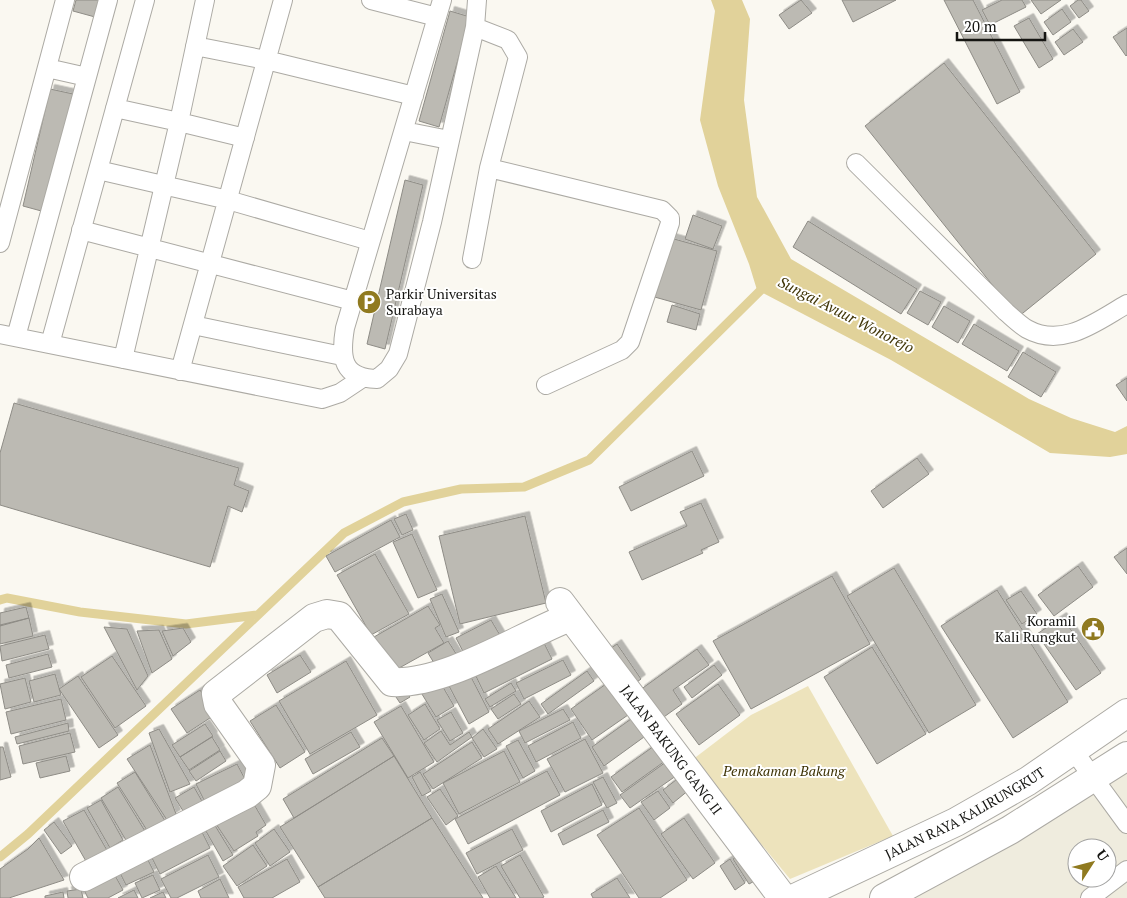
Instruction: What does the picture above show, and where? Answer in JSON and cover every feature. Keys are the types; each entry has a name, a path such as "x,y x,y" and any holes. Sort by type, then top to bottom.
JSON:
{"street":[{"name":"JALAN BAKUNG GANG II","path":"84,877 247,794 257,786 261,765 218,704 216,694 314,618 327,614 339,616 392,682 410,683 465,665 565,610 783,898"},
{"name":"JALAN RAYA KALIRUNGKUT","path":"795,898 956,822 1028,781 1127,713"},
{"path":"884,898 994,840 1127,756"}],"lane":[{"path":"0,243 65,0"},
{"path":"108,0 87,77 8,336 322,399 340,393 361,379 377,379 389,368 398,354 432,222 475,27 477,0"},
{"path":"50,344 144,0"},
{"path":"123,359 180,122 205,0"},
{"path":"180,371 283,0"},
{"path":"371,0 437,17"},
{"path":"361,379 349,369 342,356 345,328 442,0"},
{"path":"472,259 489,168 518,57 508,40 475,27"},
{"path":"195,46 266,60 414,96"},
{"path":"47,68 87,77"},
{"path":"115,108 245,138"},
{"path":"404,130 450,140"},
{"path":"856,163 1006,312 1028,330 1054,337 1077,332 1127,304"},
{"path":"489,168 662,210 670,218 630,342 622,350 546,385"},
{"path":"98,170 228,200 370,241"},
{"path":"81,230 150,246 353,301"},
{"path":"193,326 342,356"},
{"path":"1073,750 1127,824"},
{"path":"1090,898 1127,870"}],"shaded area":[{"path":"1127,745 1127,898 901,898"}],"green space":[{"name":"Pemakaman Bakung","path":"808,686 893,836 790,879 692,760 751,715"}],"water":[{"name":"Sungai Avuur Wonorejo","path":"711,0 742,0 750,19 744,100 757,197 791,259 1029,399 1071,418 1115,432 1127,426 1127,454 1110,457 1050,453 891,360 757,290 749,264 718,186 700,120 715,11"}],"building":[{"path":"76,0 99,0 95,17 73,11"},
{"path":"801,0 812,13 789,29 779,15"},
{"path":"842,0 896,0 853,22"},
{"path":"944,0 973,0 1020,92 997,104"},
{"path":"1002,0 1022,0 1026,7 990,25 982,10"},
{"path":"1031,0 1061,0 1041,14"},
{"path":"1081,0 1089,11 1079,18 1070,6"},
{"path":"1062,9 1071,22 1053,35 1044,22"},
{"path":"450,11 470,17 439,127 419,121"},
{"path":"1029,18 1053,59 1039,68 1014,26"},
{"path":"1127,28 1127,55 1126,56 1113,37"},
{"path":"1073,29 1083,42 1064,55 1055,42"},
{"path":"944,63 1096,254 1018,317 865,126"},
{"path":"50,89 73,94 45,212 23,206"},
{"path":"405,180 423,185 385,349 367,344"},
{"path":"693,215 722,226 713,249 685,239"},
{"path":"808,221 917,289 901,314 793,247"},
{"path":"667,237 717,251 701,310 651,296"},
{"path":"920,291 941,302 928,325 907,313"},
{"path":"672,305 700,314 696,330 667,322"},
{"path":"944,306 970,321 958,343 932,327"},
{"path":"974,324 1019,351 1007,371 962,344"},
{"path":"1023,352 1056,372 1041,397 1008,377"},
{"path":"1127,378 1127,401 1116,385"},
{"path":"14,403 239,468 234,485 249,491 242,512 228,506 210,567 0,505 0,453"},
{"path":"692,451 704,476 631,511 619,487"},
{"path":"917,458 929,474 883,508 871,491"},
{"path":"701,503 719,542 701,550 703,553 642,580 629,552 687,526 680,512"},
{"path":"406,514 413,530 402,535 394,519"},
{"path":"525,516 546,603 460,624 439,536"},
{"path":"391,520 400,537 335,572 326,556"},
{"path":"412,534 437,590 418,598 393,542"},
{"path":"1127,548 1127,574 1114,557"},
{"path":"375,554 409,614 371,635 337,575"},
{"path":"1078,566 1093,587 1054,616 1038,595"},
{"path":"894,568 976,705 929,733 847,596"},
{"path":"832,576 870,644 751,709 713,641"},
{"path":"997,590 1068,702 1013,738 941,626"},
{"path":"1021,591 1037,614 1022,624 1006,600"},
{"path":"442,594 459,632 446,637 430,599"},
{"path":"428,606 440,625 435,628 444,643 392,672 374,637"},
{"path":"26,607 29,618 0,626 0,613"},
{"path":"1062,617 1101,673 1076,690 1037,634"},
{"path":"29,618 33,636 0,644 0,625"},
{"path":"491,620 504,642 468,661 456,638"},
{"path":"104,627 127,629 148,676 137,690"},
{"path":"183,628 191,642 173,656 162,631"},
{"path":"159,630 172,659 152,673 137,631"},
{"path":"45,635 49,649 2,661 0,646"},
{"path":"541,637 552,659 484,693 473,670"},
{"path":"448,641 460,660 440,673 428,653"},
{"path":"617,644 641,679 629,688 604,653"},
{"path":"872,647 926,734 877,764 824,677"},
{"path":"697,649 709,665 673,690 682,704 661,719 640,690"},
{"path":"48,654 52,667 9,678 6,665"},
{"path":"300,655 311,672 277,693 267,675"},
{"path":"112,656 146,706 115,728 81,677"},
{"path":"563,660 571,675 524,699 516,683"},
{"path":"346,661 377,715 310,754 279,701"},
{"path":"714,665 722,675 692,698 684,687"},
{"path":"587,671 594,681 548,714 541,704"},
{"path":"55,674 61,695 34,702 29,681"},
{"path":"436,675 454,706 436,717 417,686"},
{"path":"470,675 489,712 469,724 449,686"},
{"path":"78,676 118,735 99,748 59,689"},
{"path":"25,678 31,702 5,709 0,684"},
{"path":"511,683 516,691 490,707 485,699"},
{"path":"606,684 628,715 592,740 571,709"},
{"path":"718,684 740,715 699,745 676,714"},
{"path":"403,688 410,697 400,703 394,694"},
{"path":"200,690 216,714 187,733 171,709"},
{"path":"514,694 521,704 498,719 491,709"},
{"path":"61,699 66,720 11,734 6,712"},
{"path":"529,701 540,717 498,744 488,729"},
{"path":"425,704 440,729 424,740 408,715"},
{"path":"276,705 305,752 280,768 250,721"},
{"path":"401,706 434,762 408,778 374,722"},
{"path":"563,709 570,720 525,743 519,731"},
{"path":"451,712 463,733 450,741 437,720"},
{"path":"631,719 644,737 604,766 592,747"},
{"path":"573,722 581,738 536,762 528,746"},
{"path":"68,723 69,731 17,744 15,737"},
{"path":"205,724 213,736 180,757 172,745"},
{"path":"159,729 190,784 170,792 149,733"},
{"path":"483,729 497,749 484,757 472,738"},
{"path":"441,731 450,745 469,732 472,737 437,762 424,743"},
{"path":"351,732 360,747 313,774 305,759"},
{"path":"70,733 75,752 23,764 19,746"},
{"path":"212,737 220,750 189,770 180,757"},
{"path":"382,738 394,756 294,818 283,799"},
{"path":"585,739 603,773 565,792 547,759"},
{"path":"518,740 535,771 523,778 506,746"},
{"path":"661,741 672,756 622,792 611,777"},
{"path":"472,742 482,758 433,789 423,774"},
{"path":"150,745 176,814 167,820 127,759"},
{"path":"0,747 3,747 11,777 0,780"},
{"path":"220,751 226,761 196,781 189,771"},
{"path":"504,751 520,782 459,814 443,783"},
{"path":"66,756 70,771 40,778 36,763"},
{"path":"394,756 432,818 318,887 280,827"},
{"path":"673,757 683,771 630,808 620,795"},
{"path":"237,764 247,783 206,804 196,784"},
{"path":"547,771 560,795 468,844 455,819"},
{"path":"135,772 167,824 150,835 117,783"},
{"path":"420,772 431,791 422,796 412,777"},
{"path":"685,773 695,785 673,803 663,790"},
{"path":"603,777 617,803 607,808 593,782"},
{"path":"592,784 602,805 551,832 541,811"},
{"path":"118,787 148,836 130,847 101,798"},
{"path":"194,787 203,803 185,814 175,798"},
{"path":"440,789 458,816 446,825 427,797"},
{"path":"658,791 670,808 654,820 641,802"},
{"path":"251,799 266,825 256,832 258,836 234,851 214,821"},
{"path":"101,800 123,840 110,848 87,808"},
{"path":"639,808 687,880 660,898 639,898 597,835"},
{"path":"84,810 108,852 87,863 63,821"},
{"path":"603,810 609,822 563,845 558,834"},
{"path":"208,814 233,855 223,861 199,819"},
{"path":"432,818 483,898 325,898 318,887"},
{"path":"684,818 715,863 693,879 661,834"},
{"path":"54,822 72,846 61,854 44,830"},
{"path":"197,822 210,848 160,874 147,848"},
{"path":"274,829 290,852 270,866 255,843"},
{"path":"512,829 523,850 477,874 466,853"},
{"path":"39,838 64,880 9,898 0,898 0,869 28,849"},
{"path":"253,845 267,866 237,886 223,866"},
{"path":"144,852 154,872 126,885 116,865"},
{"path":"744,853 760,878 749,884 733,859"},
{"path":"208,855 219,877 177,898 171,898 161,879"},
{"path":"520,855 544,897 520,898 501,866"},
{"path":"287,859 300,882 272,898 244,898 238,887"},
{"path":"730,859 745,883 735,890 720,866"},
{"path":"496,866 516,898 490,898 478,877"},
{"path":"112,870 123,890 108,898 88,898 82,886"},
{"path":"153,875 160,890 142,898 135,883"},
{"path":"617,878 630,898 593,898 591,894"},
{"path":"220,879 229,898 201,898 198,891"},
{"path":"81,889 83,898 68,898 67,891"},
{"path":"134,890 138,898 118,898"},
{"path":"63,892 64,898 45,898 45,896"},
{"path":"163,892 166,898 150,898"}],"waterway":[{"path":"0,857 28,834 344,533 403,502 461,489 524,487 589,460 767,284"},
{"path":"0,600 7,598 80,612 186,624 257,615"}],"place":[{"name":"Parkir Universitas Surabaya","path":"369,302"},
{"name":"Koramil Kali Rungkut","path":"1093,629"}]}
